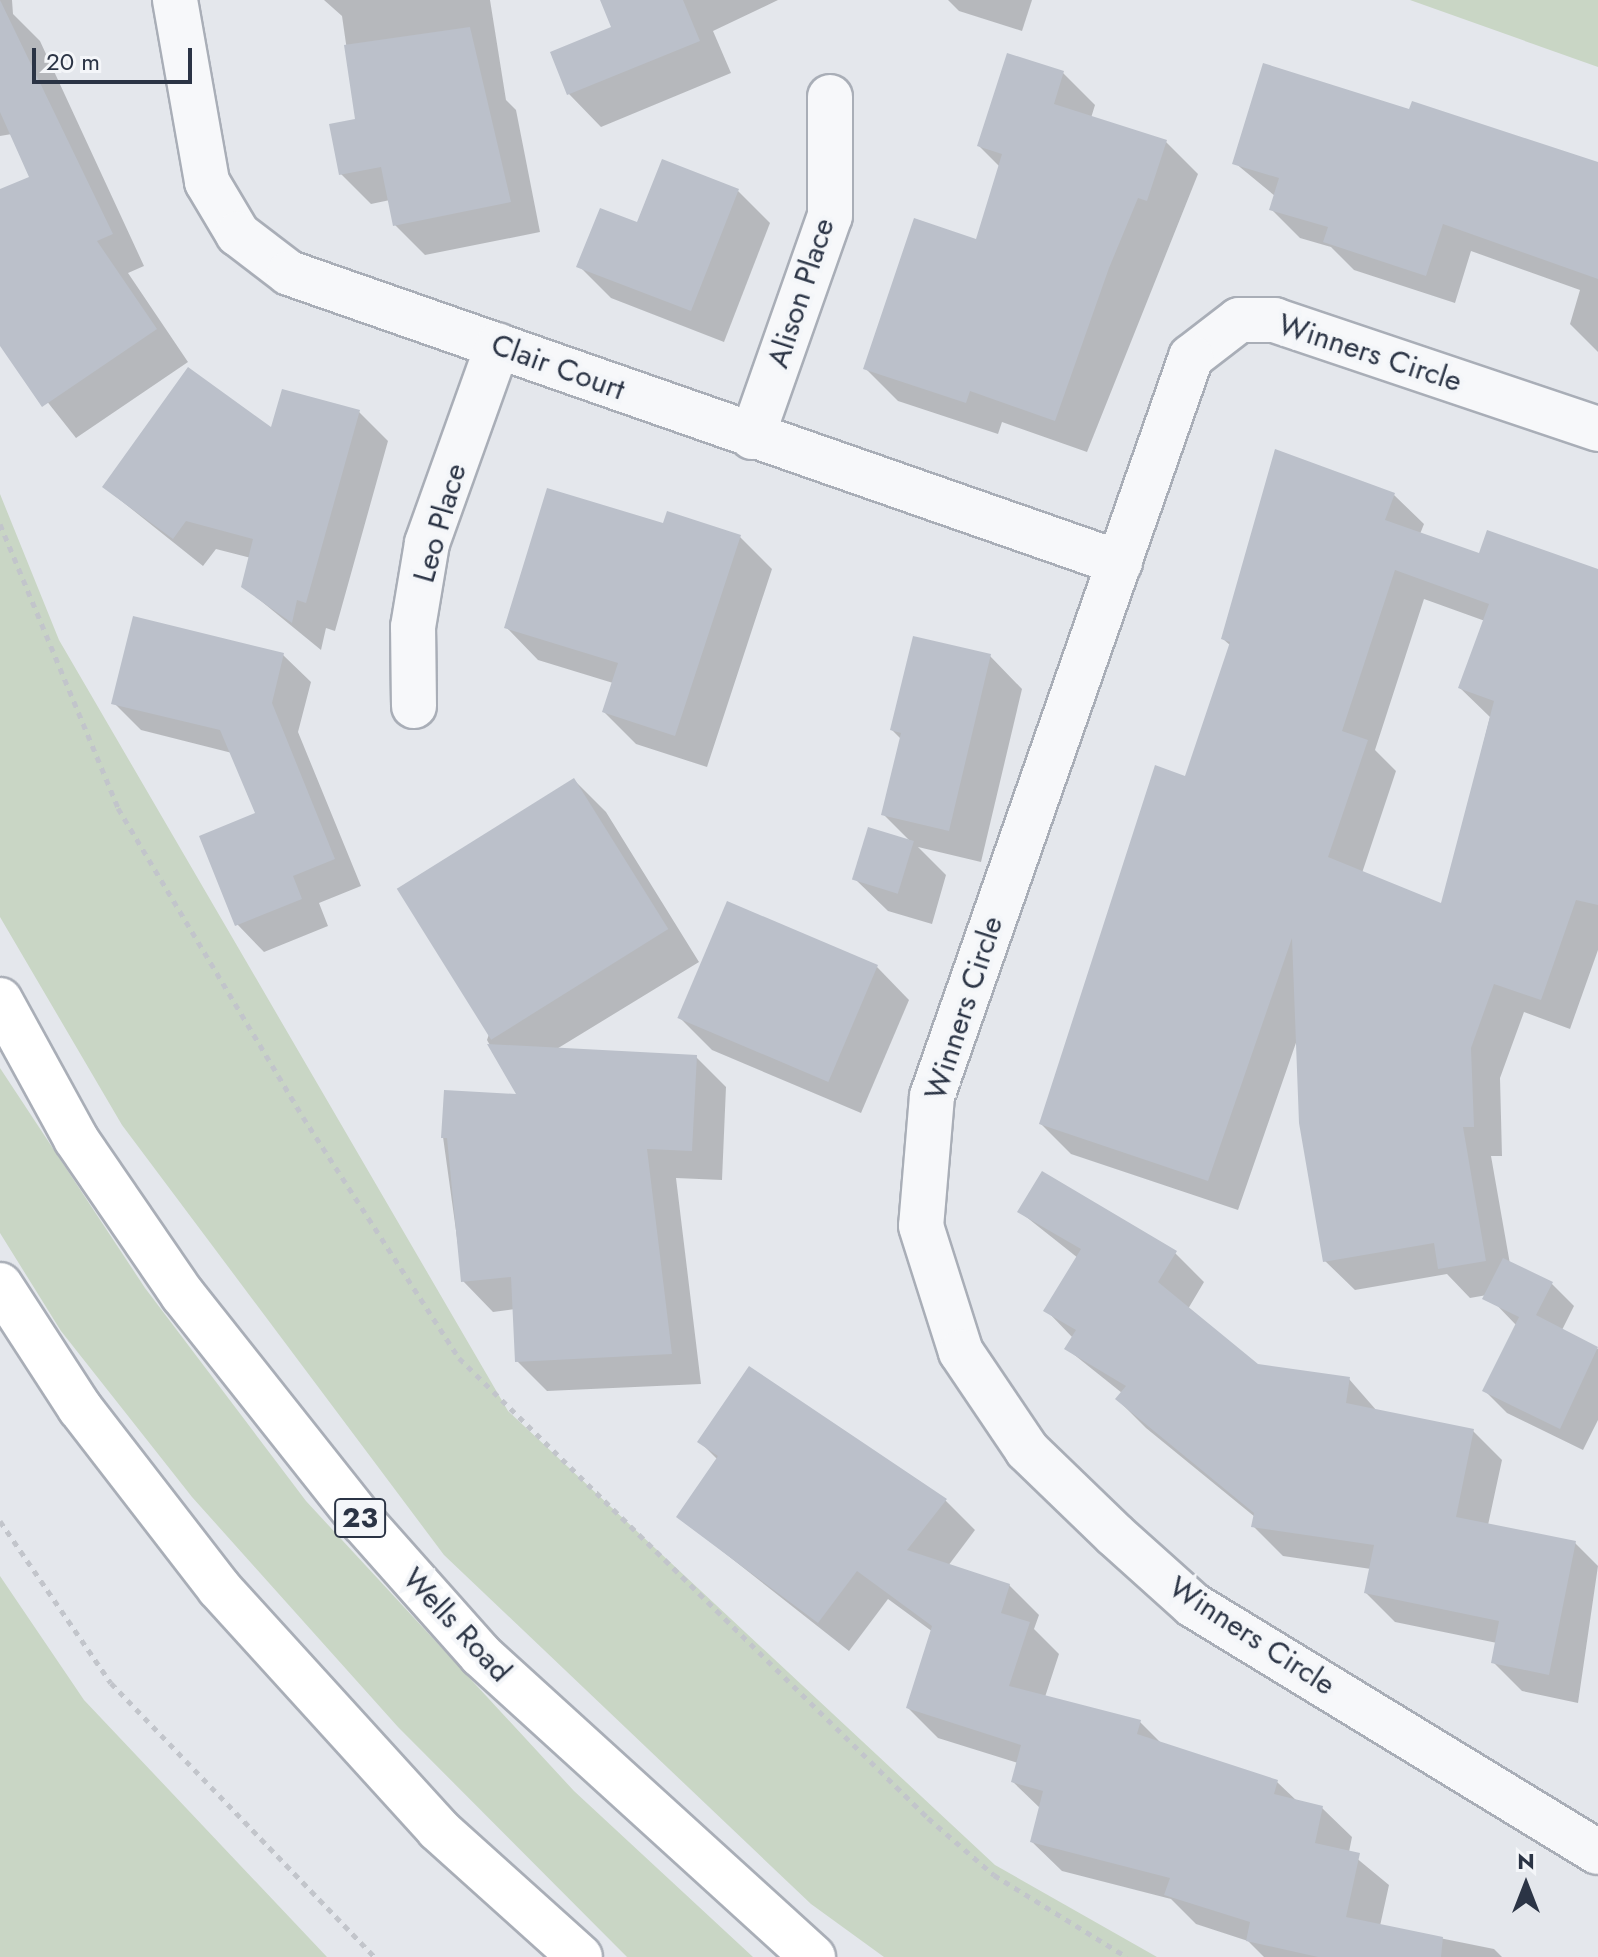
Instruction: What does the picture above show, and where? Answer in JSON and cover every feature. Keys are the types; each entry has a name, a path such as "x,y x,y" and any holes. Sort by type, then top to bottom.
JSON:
{"main road":[{"name":"Wells Road","path":"0,1000 76,1139 183,1295 363,1522 481,1655 813,1957"},
{"path":"0,1285 80,1408 219,1588 438,1829 580,1957"}],"street":[{"name":"Clair Court","path":"175,0 207,182 238,234 289,273 1120,563"},
{"name":"Alison Place","path":"752,437 830,216 830,97"},
{"name":"Winners Circle","path":"1598,429 1312,329 1239,320 1191,357 932,1096 921,1226 936,1290 961,1352 1027,1450 1193,1605 1598,1852"},
{"name":"Leo Place","path":"414,706 413,627 427,543 498,345"}],"path":[{"path":"0,524 118,808 303,1117 459,1358 928,1818 994,1875 1127,1957"},
{"path":"0,1521 111,1683 375,1957"}],"green space":[{"path":"1410,0 1598,0 1598,67"},
{"path":"0,494 59,640 508,1411 995,1865 1157,1957 884,1957 811,1904 444,1555 122,1125 0,917"},
{"path":"0,1068 145,1288 306,1501 574,1791 753,1957 627,1957 398,1727 192,1497 61,1331 0,1233"},
{"path":"0,1576 84,1700 327,1957 0,1957"}],"building":[{"path":"0,0 113,234 97,241 157,329 42,407 0,346 0,189 29,177 0,112"},
{"path":"600,0 683,0 700,41 567,95 550,52 611,27"},
{"path":"470,27 511,202 393,226 381,167 339,175 329,124 355,119 344,45"},
{"path":"1007,53 1064,71 1054,104 1167,140 1147,201 1138,198 1109,268 1055,421 970,391 966,403 863,369 914,218 976,239 1002,154 977,146"},
{"path":"1263,63 1409,109 1412,101 1598,162 1598,279 1443,224 1426,276 1323,242 1328,227 1269,210 1279,178 1232,164"},
{"path":"662,159 739,189 691,311 576,267 600,208 637,222"},
{"path":"188,367 271,427 282,389 360,410 306,603 297,600 292,623 241,587 253,539 186,521 173,539 102,487"},
{"path":"1275,449 1395,493 1385,520 1479,553 1487,530 1598,569 1598,905 1576,900 1541,1000 1494,984 1471,1048 1474,1127 1463,1127 1486,1261 1438,1269 1434,1243 1323,1262 1299,1123 1292,938 1208,1181 1039,1124 1155,765 1185,776 1230,642 1221,639","holes":["1395,570 1489,604 1458,688 1494,701 1441,903 1328,857 1368,740 1342,731"]},
{"path":"547,488 663,523 667,511 741,535 675,736 602,712 618,663 504,628"},
{"path":"133,616 284,653 272,703 335,859 293,876 302,899 235,926 199,836 255,813 220,730 111,704"},
{"path":"913,636 991,654 949,831 881,815 901,733 890,730"},
{"path":"574,778 668,929 491,1040 397,889"},
{"path":"868,827 914,841 898,894 852,880"},
{"path":"727,901 878,965 828,1082 677,1018"},
{"path":"487,1044 697,1055 692,1151 647,1149 672,1354 515,1362 511,1277 461,1282 447,1138 441,1138 444,1090 516,1094"},
{"path":"1042,1171 1177,1251 1158,1282 1258,1364 1350,1377 1346,1403 1474,1429 1456,1517 1576,1541 1549,1675 1491,1663 1499,1621 1364,1593 1374,1545 1251,1527 1254,1513 1115,1399 1126,1386 1064,1349 1076,1330 1043,1311 1081,1249 1017,1212"},
{"path":"1503,1258 1553,1282 1536,1315 1598,1347 1560,1429 1482,1391 1519,1317 1482,1299"},
{"path":"749,1366 947,1499 907,1550 1010,1584 1001,1613 1030,1622 1009,1686 1141,1720 1137,1734 1278,1780 1274,1794 1323,1806 1315,1843 1360,1853 1346,1917 1443,1937 1441,1957 1318,1957 1246,1941 1250,1922 1164,1895 1170,1878 1030,1842 1043,1791 1011,1782 1021,1745 906,1708 932,1626 857,1571 818,1623 676,1517 718,1456 697,1442"}]}
